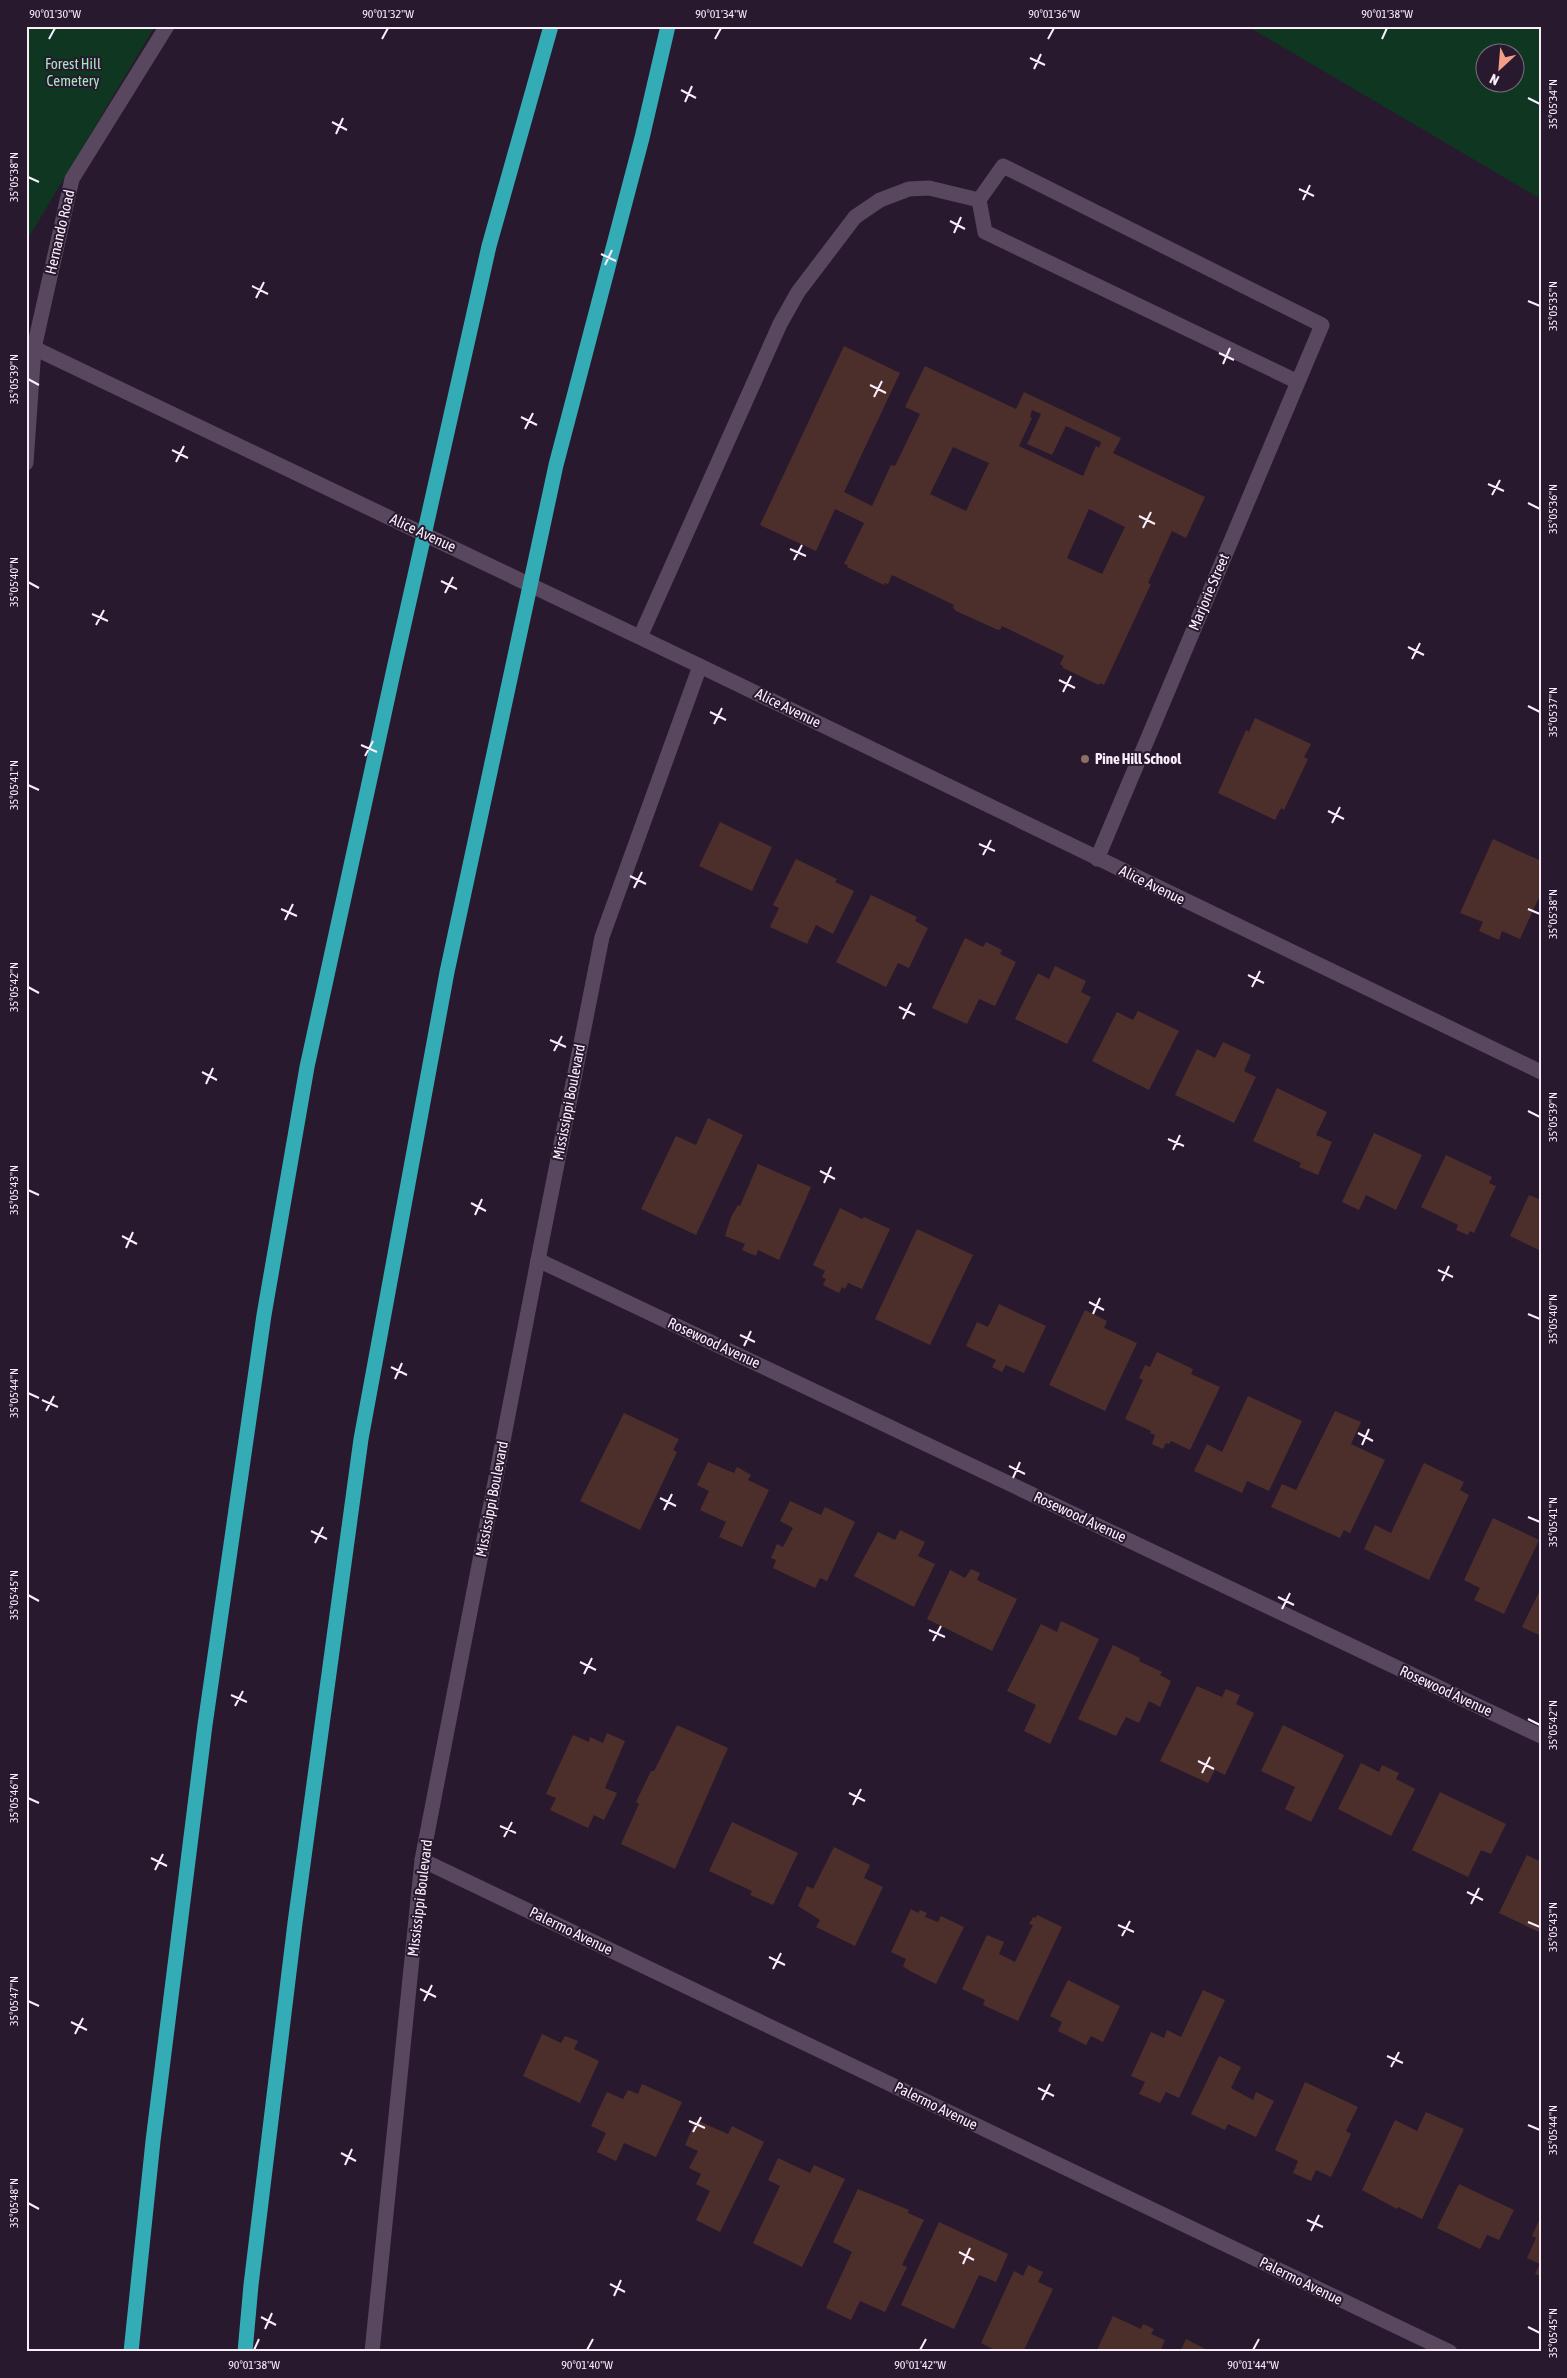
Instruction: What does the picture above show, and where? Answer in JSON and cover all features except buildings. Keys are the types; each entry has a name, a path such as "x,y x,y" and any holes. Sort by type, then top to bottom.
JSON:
{"highway":[{"path":"131,2352 153,2141 205,1725 264,1315 307,1067 394,664 489,246 551,26"},
{"path":"246,2352 251,2284 295,1923 361,1439 447,972 504,718 556,465 642,138 668,26"}],"street":[{"name":"Hernando Road","path":"26,463 34,348 72,179 167,26"},
{"name":"Marjorie Street","path":"979,200 1003,166 1322,325 1097,859"},
{"path":"640,637 780,324 798,292 855,217 880,200 909,189 929,188 979,200 985,232 1298,382"},
{"name":"Alice Avenue","path":"34,348 640,637 1541,1072"},
{"name":"Mississippi Boulevard","path":"372,2352 422,1860 538,1260 602,937 700,666"},
{"name":"Rosewood Avenue","path":"538,1260 1541,1736"},
{"name":"Palermo Avenue","path":"422,1860 1450,2352"}],"green space":[{"name":"Forest Hill Cemetery","path":"26,26 155,26 26,242"},
{"path":"1247,26 1541,26 1541,199"}],"place":[{"name":"Pine Hill School","path":"1085,759"}]}
